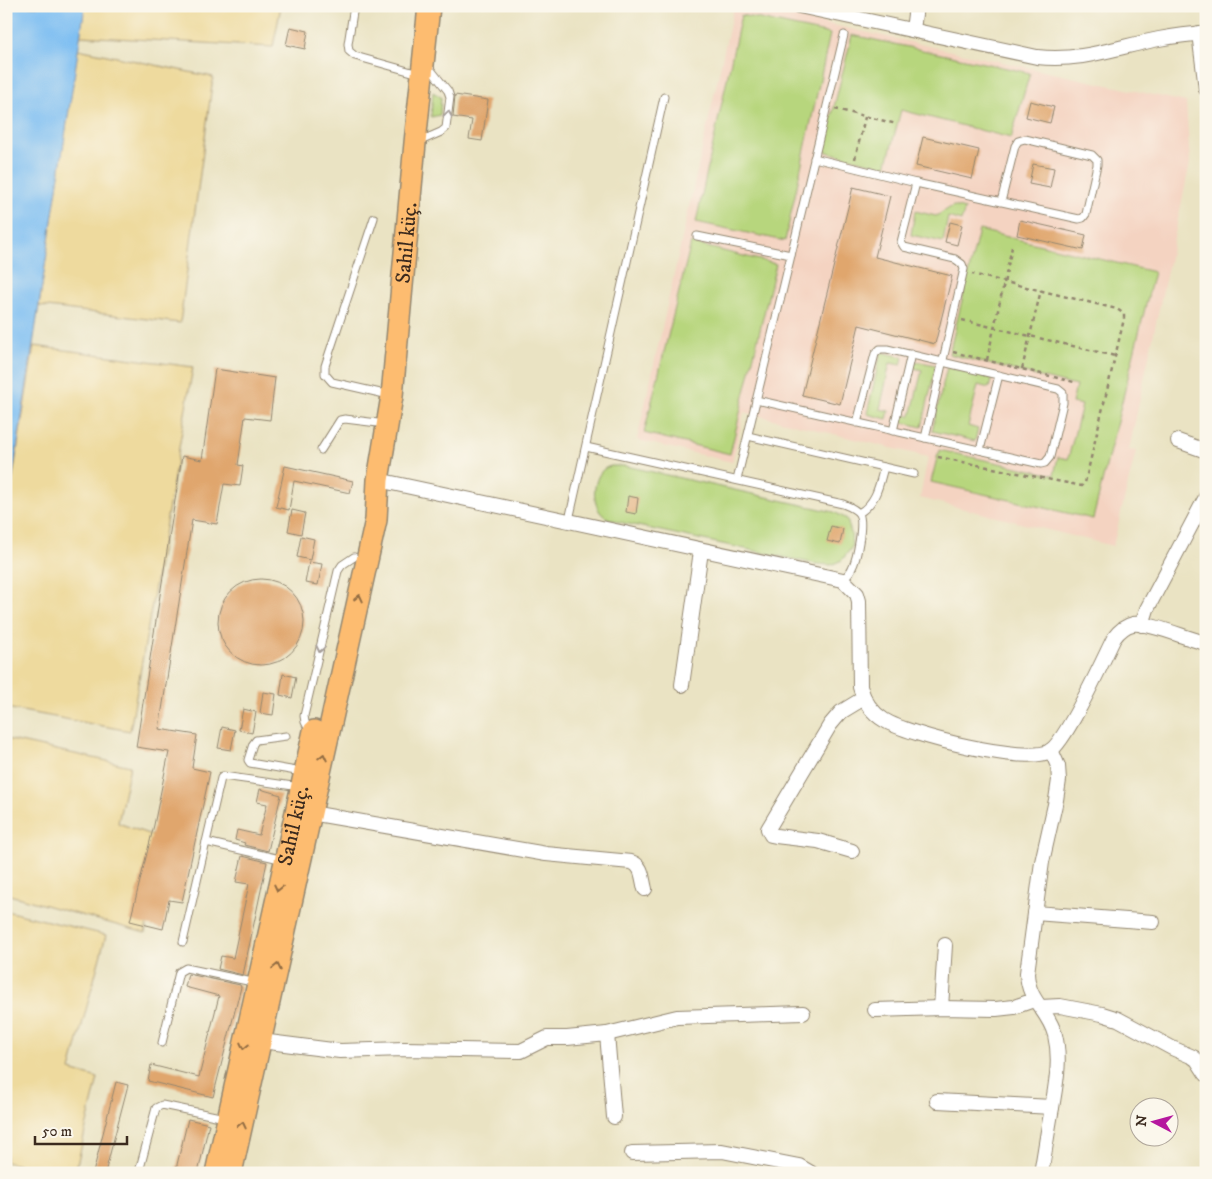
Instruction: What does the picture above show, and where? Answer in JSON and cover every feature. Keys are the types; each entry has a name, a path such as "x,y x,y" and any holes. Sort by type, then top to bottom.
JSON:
{"main road":[{"name":"Sahil küç.","path":"231,1173 375,528 378,480 392,396 429,6"},
{"name":"Sahil küç.","path":"216,1173 284,860 354,557 364,517 378,480"}],"street":[{"path":"799,6 1037,57 1056,59 1075,58 1159,39 1202,33 1206,89"},
{"path":"912,30 916,6"},
{"path":"1178,441 1206,451"},
{"path":"378,480 842,580 857,594 859,601 860,687 869,707 882,719 906,730 1006,754 1033,755 1051,750 1065,734 1114,638 1126,626 1133,624 1142,625 1206,643"},
{"path":"1142,625 1147,609 1206,497"},
{"path":"682,685 701,551"},
{"path":"852,851 818,841 776,836 771,834 768,829 830,725 841,712 864,698"},
{"path":"1041,1173 1058,1077 1058,1053 1050,1020 1028,985 1028,973 1042,862 1056,800 1058,766 1051,750"},
{"path":"311,813 546,854 637,863 645,890"},
{"path":"1036,913 1153,922"},
{"path":"941,1008 945,945"},
{"path":"875,1010 1014,1008 1038,1003 1102,1014 1118,1019 1172,1048 1193,1056 1206,1074"},
{"path":"261,1041 340,1051 404,1049 521,1051 547,1038 607,1034 677,1017 803,1013"},
{"path":"607,1034 614,1117"},
{"path":"937,1101 1052,1107"},
{"path":"632,1153 722,1151 799,1166 811,1173"}],"lane":[{"path":"354,6 348,44 349,51 355,56 422,68 448,91 450,97 446,128 415,143"},
{"path":"737,480 844,35"},
{"path":"569,520 664,97"},
{"path":"814,158 916,183 1001,202 1079,219 1083,218 1086,214 1097,160 1092,154 1025,139 1018,141 1015,146 1001,202"},
{"path":"916,183 901,242 904,247 955,259 962,264 964,269 925,438"},
{"path":"374,218 325,366 325,374 332,382 392,396"},
{"path":"697,236 791,255"},
{"path":"756,400 857,423 1041,464 1045,463 1050,457 1063,403 1063,393 1058,389 911,354 880,349 874,354 857,423"},
{"path":"893,431 911,354"},
{"path":"980,450 999,375"},
{"path":"321,450 340,420 388,424"},
{"path":"748,436 914,474"},
{"path":"586,447 851,507 859,513 861,527 854,565 842,580"},
{"path":"859,513 874,501 884,467"},
{"path":"286,736 256,740 248,760 250,763 303,780"},
{"path":"183,942 221,778 223,776 303,780"},
{"path":"206,842 284,860"},
{"path":"162,1043 179,972 186,968 257,983"},
{"path":"140,1168 156,1108 162,1105 228,1119"}],"path":[{"path":"834,108 897,124"},
{"path":"855,159 866,116"},
{"path":"987,360 1012,247"},
{"path":"1022,369 1041,290"},
{"path":"961,319 1115,356"},
{"path":"950,351 1074,382"}],"shaded area":[{"path":"734,6 745,6 1186,102 1190,163 1129,450 1136,451 1113,546 920,498 928,457 744,412 732,462 637,440"}],"green space":[{"path":"741,15 830,34 785,241 696,222"},
{"path":"852,35 1030,73 1011,138 901,110 886,167 823,151"},
{"path":"433,92 441,97 440,115 431,117"},
{"path":"953,206 965,209 961,221 948,217 943,242 911,235 915,211 936,216"},
{"path":"979,230 1154,272 1093,519 931,482 939,450 1054,475 1058,457 1068,459 1082,405 1072,403 1076,386 949,354"},
{"path":"691,243 776,264 730,454 644,433"},
{"path":"881,352 903,357 901,365 890,363 880,409 889,411 887,419 867,414"},
{"path":"915,361 936,365 922,427 901,422 903,414 911,416 922,370 914,368"},
{"path":"947,367 992,378 989,388 978,385 968,426 978,429 975,441 932,431"},
{"path":"611,466 626,466 834,512 847,519 852,547 842,560 831,565 816,564 619,522 604,516 595,501 598,477 603,470"}],"sand":[{"path":"85,6 281,6 273,47 80,36"},
{"path":"78,49 213,77 180,323 39,306"},
{"path":"34,346 193,367 130,731 6,708 6,520"},
{"path":"6,739 130,766 118,823 165,840 145,933 6,894"},
{"path":"6,911 106,935 70,1070 98,1078 75,1173 50,1173 6,1162"}],"water":[{"path":"6,6 85,6 6,520"}],"building":[{"path":"290,27 308,31 305,49 286,45"},
{"path":"455,95 488,100 482,141 469,139 472,120 453,117"},
{"path":"1030,101 1054,107 1050,123 1026,117"},
{"path":"923,137 979,150 972,179 916,166"},
{"path":"1033,164 1054,168 1050,188 1029,184"},
{"path":"853,187 890,196 875,257 952,276 935,344 859,325 840,404 802,395"},
{"path":"1020,220 1086,235 1083,250 1017,235"},
{"path":"950,222 962,225 957,245 945,242"},
{"path":"215,369 275,378 270,420 245,417 238,465 243,466 240,486 224,484 217,524 192,520 159,729 197,735 192,768 210,772 182,902 169,900 163,929 130,921 154,825 169,752 136,747 182,456 202,460"},
{"path":"285,466 353,481 350,493 294,481 289,510 276,507"},
{"path":"628,496 638,498 636,514 626,512"},
{"path":"292,510 305,513 301,534 288,531"},
{"path":"831,526 843,529 840,544 827,541"},
{"path":"301,536 314,539 310,560 297,557"},
{"path":"309,562 322,564 318,585 305,583"},
{"path":"261,579 285,586 297,598 304,622 297,646 285,658 261,665 237,658 225,646 218,622 225,598 237,586"},
{"path":"283,674 296,677 292,698 280,695"},
{"path":"263,692 276,694 273,715 260,713"},
{"path":"243,709 256,712 252,733 239,730"},
{"path":"222,727 235,730 231,750 218,748"},
{"path":"260,789 281,795 268,851 244,845 245,843 235,840 237,830 259,835 267,804 257,802"},
{"path":"242,856 267,862 243,975 218,969 221,956 233,958 249,884 236,882"},
{"path":"188,974 240,985 241,987 213,1097 148,1081 151,1065 199,1077 219,996 185,987"},
{"path":"116,1082 128,1085 105,1173 93,1173"},
{"path":"188,1119 209,1124 198,1173 175,1173"}]}
